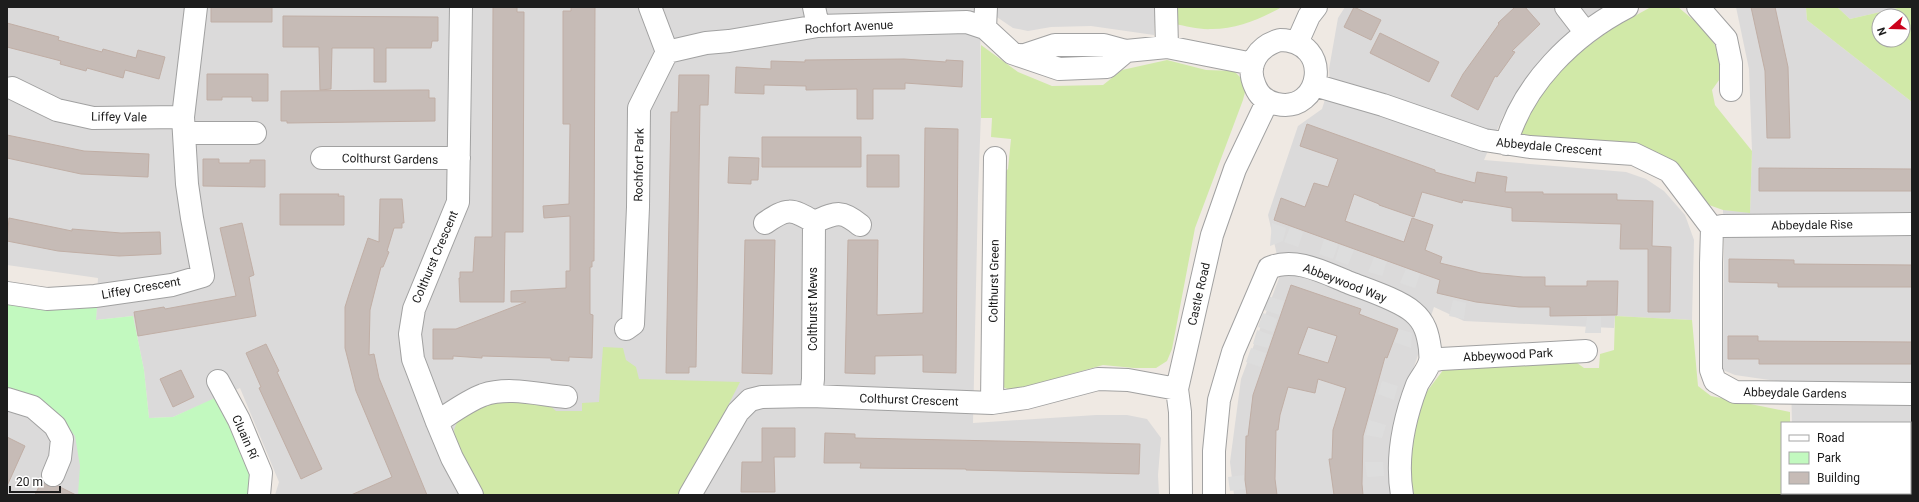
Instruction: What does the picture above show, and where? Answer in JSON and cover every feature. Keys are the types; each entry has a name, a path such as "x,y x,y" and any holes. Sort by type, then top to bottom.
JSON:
{"street":[{"name":"Liffey Crescent","path":"7,293 47,299 95,296 172,285 203,276 192,218 184,125 196,7"},
{"name":"Colthurst Crescent","path":"461,7 458,202 414,309 410,334 413,359 436,422 452,458 472,495"},
{"path":"650,7 667,52"},
{"path":"1166,7 1167,47"},
{"path":"1297,43 1309,16 1316,7"},
{"path":"1566,7 1586,33"},
{"path":"1506,144 1520,108 1533,87 1556,61 1586,33 1627,7"},
{"path":"1698,7 1726,39 1731,63 1731,90"},
{"name":"Rochfort Avenue","path":"667,52 706,42 729,41 816,16 966,22 985,17 1012,53 1022,56 1055,45 1104,45 1126,51 1167,47 1252,64"},
{"path":"1280,40 1297,43 1307,49 1313,57 1316,66 1314,85 1309,94 1301,101 1280,105 1268,102 1257,90 1253,82 1251,73 1252,64 1260,51 1271,43 1280,40"},
{"name":"Rochfort Park","path":"626,329 633,324 638,207 639,108 667,52"},
{"name":"Abbeydale Crescent","path":"1314,85 1383,105 1484,140 1506,144 1634,154 1670,171 1712,228"},
{"name":"Liffey Vale","path":"12,88 57,110 93,118 184,125"},
{"name":"Castle Road","path":"1181,495 1180,412 1177,389 1212,235 1235,169 1268,102"},
{"path":"184,125 255,133"},
{"name":"Colthurst Gardens","path":"322,158 459,158"},
{"name":"Colthurst Green","path":"992,403 995,158"},
{"path":"765,223 781,213 790,211 814,222 839,213 850,216 860,225"},
{"name":"Colthurst Mews","path":"811,396 814,222"},
{"name":"Abbeydale Rise","path":"1712,228 1722,226 1912,224"},
{"name":"Abbeydale Gardens","path":"1712,228 1711,370 1715,381 1735,392 1912,394"},
{"name":"Abbeywood Way","path":"1214,495 1214,451 1219,400 1233,352 1269,268 1281,263 1290,263 1318,270 1384,296 1412,311 1424,324 1428,333 1431,361"},
{"name":"Abbeywood Park","path":"1431,361 1441,359 1586,351"},
{"path":"1402,495 1400,471 1403,435 1418,383 1431,361"},
{"name":"Colthurst Crescent","path":"690,495 738,412 750,400 771,396 811,396 992,403 1026,398 1098,379 1128,380 1177,389"},
{"name":"Cluain Rí","path":"218,381 239,420 261,473 259,495"},
{"path":"436,422 483,395 514,391 566,397"},
{"path":"7,399 33,407 55,426 62,439 60,458 53,475"}],"shaded area":[{"path":"7,7 980,7 981,112 973,423 1096,415 1127,415 1147,419 1161,438 1158,475 1159,495 275,495 279,482 240,388 173,417 149,418 144,370 133,316 96,320 98,278 7,265"},
{"path":"982,7 1155,7 1154,35 1091,26 1051,27 1028,31 1013,28"},
{"path":"1345,7 1616,7 1531,74 1503,116 1484,160 1626,172 1646,179 1664,191 1685,215 1694,240 1692,320 1615,316 1614,328 1464,321 1434,307 1404,397 1400,495 1234,495 1230,462 1241,379 1281,273 1268,215 1298,126 1322,109 1330,84 1329,69 1338,18"},
{"path":"1736,7 1806,7 1807,20 1912,102 1912,495 1793,495 1911,494 1911,422 1792,422 1791,383 1735,375 1723,370 1723,210 1750,212 1752,151 1749,69"},
{"path":"1837,7 1902,7 1871,8 1871,14 1850,19"},
{"path":"1272,223 1286,228 1283,241 1270,246"},
{"path":"1290,227 1303,232 1298,247 1284,242"},
{"path":"1324,239 1338,244 1333,259 1319,254"},
{"path":"1340,245 1354,250 1348,265 1335,260"},
{"path":"1374,257 1387,261 1382,276 1368,272"},
{"path":"1406,269 1420,273 1415,288 1400,283"},
{"path":"1268,296 1284,301 1280,315 1264,310"},
{"path":"1453,300 1466,303 1464,319 1449,316"},
{"path":"1263,313 1277,319 1273,332 1258,327"},
{"path":"1587,317 1601,317 1601,333 1585,333"},
{"path":"1399,329 1412,333 1411,348 1394,342"},
{"path":"1257,330 1272,335 1268,348 1253,344"},
{"path":"1251,348 1266,353 1261,367 1246,362"},
{"path":"1382,381 1398,386 1394,400 1378,394"},
{"path":"7,391 73,429 83,447 87,495 7,495"},
{"path":"1369,420 1386,425 1382,438 1366,435"},
{"path":"1365,462 1383,462 1384,476 1367,477"},
{"path":"1244,475 1246,489 1230,491 1228,477"}],"green space":[{"path":"1175,7 1282,7 1265,16 1239,25 1221,29 1207,29 1175,24"},
{"path":"1651,7 1678,7 1703,28 1717,48 1724,73 1712,90 1715,105 1752,151 1750,213 1723,210 1709,205 1681,169 1526,141 1518,126 1543,85 1582,51 1611,29"},
{"path":"1806,7 1837,7 1850,19 1871,14 1871,48 1911,48 1911,8 1898,8 1912,7 1912,102 1807,20"},
{"path":"981,45 1018,72 1052,86 1103,85 1122,70 1167,60 1206,70 1234,71 1247,84 1243,100 1195,228 1172,349 1167,361 1156,368 1134,368 1103,365 1012,391 1003,387 1000,377 1001,176 1008,169 1011,139 991,137 992,118 981,118"},
{"path":"7,297 60,305 97,307 96,320 133,316 144,370 149,418 173,417 217,397 252,474 253,495 78,495 80,466 75,436 59,415 33,396 7,387"},
{"path":"1615,316 1692,320 1698,386 1711,396 1790,412 1790,422 1781,422 1781,494 1791,495 1414,495 1410,475 1412,434 1418,403 1444,369 1573,360 1584,368 1599,368 1600,354 1614,350"},
{"path":"603,347 623,348 626,360 636,367 639,379 740,382 714,433 678,495 484,495 456,447 454,430 457,422 489,399 542,399 556,411 582,411 582,403 599,402"}],"building":[{"path":"211,7 272,7 272,22 211,22"},
{"path":"493,7 517,7 517,12 524,12 523,232 505,232 504,302 460,302 460,272 473,272 475,237 492,237"},
{"path":"571,7 595,7 594,261 592,261 592,267 590,267 590,314 593,315 592,358 569,357 569,361 551,360 551,358 482,356 482,358 453,356 453,359 433,359 433,329 456,329 526,302 511,302 511,291 566,288 566,271 570,271 570,216 544,218 543,206 569,204 570,124 563,124 563,11 571,11"},
{"path":"1354,7 1381,20 1371,40 1344,27"},
{"path":"1515,7 1525,7 1540,24 1512,51 1515,52 1497,77 1495,76 1478,110 1451,96 1463,74 1499,24 1498,23"},
{"path":"1751,7 1775,7 1788,67 1790,138 1767,138 1765,71"},
{"path":"283,16 438,17 438,41 432,41 431,48 386,48 386,82 374,82 374,48 332,48 331,89 320,90 319,47 283,47"},
{"path":"7,23 59,37 58,40 102,52 103,49 136,58 138,50 165,57 159,79 125,70 123,78 87,68 86,71 60,64 61,61 7,47"},
{"path":"1380,33 1439,62 1429,82 1370,53"},
{"path":"904,59 946,62 946,60 963,61 962,87 905,83 905,89 873,89 873,119 857,119 857,89 806,90 806,86 764,85 764,94 735,93 736,67 771,69 771,61 805,62 805,60"},
{"path":"207,74 268,74 268,101 252,101 252,97 222,97 222,100 207,100"},
{"path":"679,75 709,75 708,105 700,105 696,367 689,367 689,373 666,373 671,112 678,112"},
{"path":"429,90 429,98 435,98 435,121 287,123 287,121 281,121 281,91"},
{"path":"1307,124 1435,170 1435,172 1475,183 1477,172 1507,177 1505,192 1543,192 1543,194 1617,194 1617,200 1653,201 1652,246 1671,247 1670,312 1648,312 1648,249 1620,249 1621,224 1512,221 1512,208 1463,200 1462,203 1422,192 1414,217 1379,205 1354,194 1345,221 1404,242 1412,218 1433,225 1425,250 1442,257 1440,263 1481,273 1523,277 1545,277 1545,286 1587,286 1587,281 1618,281 1617,315 1550,316 1550,307 1519,307 1476,302 1437,293 1440,280 1274,220 1281,198 1305,207 1314,183 1328,187 1338,159 1300,146"},
{"path":"925,128 958,129 956,373 923,372 923,355 875,356 875,374 845,373 848,240 878,240 877,315 923,313"},
{"path":"7,135 84,151 149,154 148,177 81,174 7,158"},
{"path":"762,137 861,137 861,167 762,167"},
{"path":"867,155 899,155 899,187 867,187"},
{"path":"729,157 759,158 758,180 751,180 751,184 728,183"},
{"path":"203,159 219,159 219,163 250,163 250,160 265,160 265,187 203,186"},
{"path":"1759,168 1912,169 1912,191 1759,191"},
{"path":"280,194 339,194 338,196 344,196 344,225 280,225"},
{"path":"380,199 402,199 404,223 402,223 402,228 394,228 387,251 389,252 383,267 381,267 370,310 369,355 374,354 379,378 427,495 351,495 392,477 356,391 345,348 345,307 368,238 379,242"},
{"path":"9,218 72,231 72,229 121,233 160,232 161,254 119,256 58,251 7,241"},
{"path":"242,223 254,275 249,277 256,316 138,336 134,312 164,307 165,309 236,296 220,228"},
{"path":"745,240 775,240 772,374 742,373"},
{"path":"1729,259 1794,260 1794,264 1912,265 1912,287 1778,287 1778,283 1729,282"},
{"path":"1291,285 1361,309 1359,314 1398,329 1387,358 1385,357 1363,436 1363,495 1334,495 1329,459 1332,459 1333,430 1346,388 1318,379 1315,393 1288,387 1280,415 1278,430 1276,430 1275,479 1277,495 1247,495 1245,480 1246,436 1248,436 1253,395","holes":["1308,327 1337,336 1328,363 1298,354"]},
{"path":"1728,336 1758,336 1758,341 1912,342 1912,364 1759,364 1759,359 1728,359"},
{"path":"266,344 279,371 277,372 322,469 301,479 259,388 261,387 246,353"},
{"path":"181,370 194,397 173,407 160,379"},
{"path":"762,428 795,428 795,457 774,457 775,492 741,492 742,462 762,462"},
{"path":"825,433 855,434 855,438 1140,444 1139,474 966,469 860,468 861,463 824,463"},
{"path":"7,437 25,446 7,486"},
{"path":"42,480 48,486 58,486 76,495 35,495"}]}
